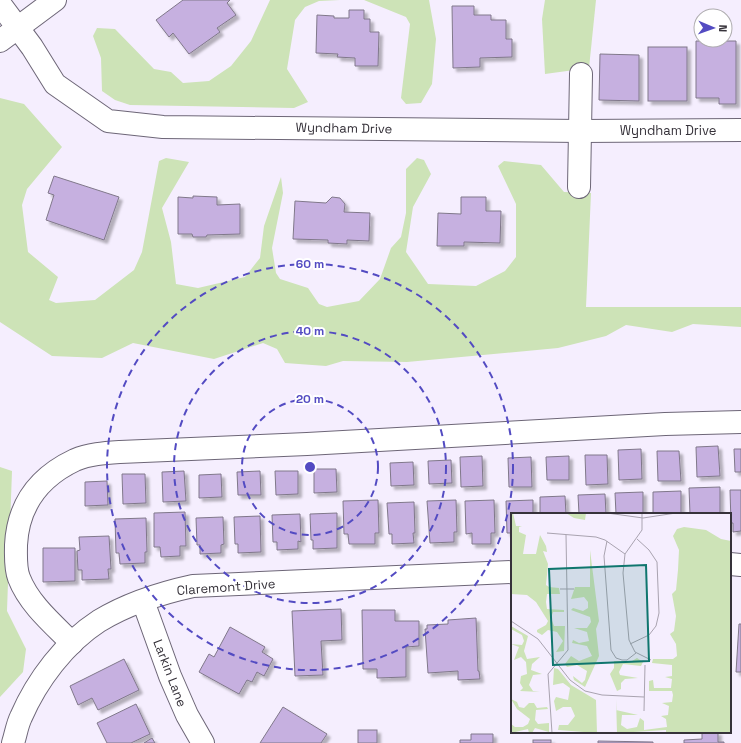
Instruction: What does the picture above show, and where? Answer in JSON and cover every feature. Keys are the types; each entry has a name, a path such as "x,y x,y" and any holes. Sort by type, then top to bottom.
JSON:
{"street":[{"path":"0,41 55,0"},
{"name":"Wyndham Drive","path":"0,4 18,28 55,84 108,121 163,127 741,130"},
{"path":"580,187 565,130 581,74"},
{"path":"72,643 43,614 28,595 18,577 16,557 17,532 23,508 33,492 52,475 76,460 97,454 120,452 307,444 665,424 741,422"},
{"path":"731,564 741,565"},
{"name":"Claremont Drive","path":"13,743 20,717 32,696 48,670 76,638 100,621 168,591 193,586 511,572"},
{"name":"Larkin Lane","path":"143,601 170,676 184,709 203,743"}],"green space":[{"path":"270,0 340,0 319,1 305,7 295,20 287,69 308,102 294,108 130,105 115,100 102,91 101,58 93,36 97,28 115,29 154,69 171,72 183,83 209,81 231,66 251,41"},
{"path":"364,0 429,0 436,39 432,84 421,103 406,104 401,98 410,24 406,17"},
{"path":"545,0 596,0 589,68 545,74 542,19"},
{"path":"0,98 24,104 62,147 27,189 22,205 28,252 58,277 49,300 56,303 95,300 134,270 142,252 159,161 166,158 189,162 162,208 171,242 176,284 198,288 245,277 260,258 264,226 281,177 283,193 272,248 276,273 280,279 308,288 319,304 327,307 359,301 380,279 391,248 401,237 406,213 406,169 417,158 424,160 431,174 413,207 406,252 428,284 476,286 505,271 516,257 516,204 498,166 504,161 541,165 564,192 591,193 586,307 741,307 741,327 693,324 672,332 626,325 606,336 558,348 407,362 343,361 326,366 285,363 277,349 263,343 214,359 133,343 102,358 52,356 0,322"},
{"path":"0,467 12,471 7,611 26,649 23,672 0,697"}],"building":[{"path":"183,0 230,0 227,3 236,15 217,28 220,32 189,54 173,33 169,37 156,20"},
{"path":"452,6 474,6 474,15 491,15 491,20 506,20 506,39 512,39 512,57 480,58 480,67 453,68"},
{"path":"349,10 364,10 364,19 370,19 370,32 379,32 378,66 355,66 355,58 337,57 338,54 316,53 317,15 334,16 334,18 349,18"},
{"path":"733,41 736,41 736,104 719,104 719,98 696,98 696,48 733,48"},
{"path":"648,47 687,47 687,101 648,101"},
{"path":"600,54 639,55 639,101 599,100"},
{"path":"54,176 119,197 104,240 46,220 54,195 48,193"},
{"path":"193,196 217,197 217,205 240,204 240,234 193,237 192,234 178,234 178,197 193,198"},
{"path":"332,197 340,198 345,204 344,212 370,213 369,241 347,240 347,244 328,243 328,240 293,239 295,201 326,203"},
{"path":"461,197 486,197 486,211 501,211 500,243 464,242 464,246 437,246 438,213 461,214"},
{"path":"718,446 720,476 697,477 696,447"},
{"path":"641,449 642,479 619,480 618,450"},
{"path":"734,449 741,449 741,472 735,472"},
{"path":"657,451 679,451 681,481 658,481"},
{"path":"585,455 607,455 608,484 586,485"},
{"path":"482,456 483,486 461,487 460,457"},
{"path":"569,456 569,480 547,480 546,457"},
{"path":"531,457 532,487 509,487 508,458"},
{"path":"451,460 452,483 429,484 428,461"},
{"path":"413,462 414,485 391,486 390,463"},
{"path":"314,469 336,469 337,492 314,493"},
{"path":"184,471 186,501 163,502 162,472"},
{"path":"260,471 261,495 238,495 237,472"},
{"path":"275,471 298,471 298,494 276,495"},
{"path":"122,474 145,474 146,503 123,504"},
{"path":"221,474 222,497 199,498 199,475"},
{"path":"107,481 108,505 85,506 85,482"},
{"path":"720,487 720,513 690,513 689,488"},
{"path":"730,490 741,490 741,531 733,532"},
{"path":"681,491 681,513 653,513 653,492"},
{"path":"643,492 643,513 616,513 615,493"},
{"path":"605,494 606,513 579,513 578,495"},
{"path":"565,496 566,513 540,513 540,497"},
{"path":"378,500 379,533 375,533 375,544 349,544 348,534 344,534 343,501"},
{"path":"456,500 457,532 454,532 454,542 430,543 427,501"},
{"path":"494,500 495,533 491,533 491,544 472,544 472,533 466,534 465,501"},
{"path":"533,500 533,513 511,513 511,533 507,533 506,501"},
{"path":"414,502 414,543 392,544 392,534 389,534 387,503"},
{"path":"185,512 186,546 180,546 180,556 161,557 160,547 154,547 154,513"},
{"path":"337,513 337,548 313,549 313,540 311,540 310,514"},
{"path":"300,514 301,542 298,541 298,549 277,550 277,542 273,542 272,515"},
{"path":"260,516 261,552 238,553 238,544 235,544 234,517"},
{"path":"223,517 224,544 221,545 221,553 200,554 200,545 197,545 196,518"},
{"path":"146,518 147,552 145,552 145,563 120,564 119,553 116,553 115,519"},
{"path":"109,536 111,569 108,569 109,579 82,580 82,570 78,570 77,551 80,550 79,537"},
{"path":"43,548 75,548 75,581 43,582"},
{"path":"341,609 342,640 321,641 323,675 295,676 292,611"},
{"path":"362,610 395,610 395,621 419,621 419,646 406,647 406,677 377,678 377,669 363,669"},
{"path":"476,618 478,671 480,679 458,680 458,671 428,673 425,629 427,629 427,625 448,624 448,620"},
{"path":"739,624 741,624 741,672 736,672"},
{"path":"230,627 265,647 262,652 273,659 264,676 257,672 252,682 247,680 239,694 199,672 209,654 214,657"},
{"path":"124,659 139,690 98,710 92,698 78,705 70,686"},
{"path":"136,704 150,734 131,743 107,743 97,723"},
{"path":"283,707 327,734 321,743 260,743"},
{"path":"358,730 377,730 377,743 358,743"},
{"path":"702,733 718,733 718,742 724,743 684,743 684,740 702,739"},
{"path":"471,734 493,734 493,743 460,743 460,740 471,740"},
{"path":"152,738 155,743 144,743"},
{"path":"533,740 551,740 551,743 533,743"},
{"path":"598,741 653,742 653,743 598,743"}]}
